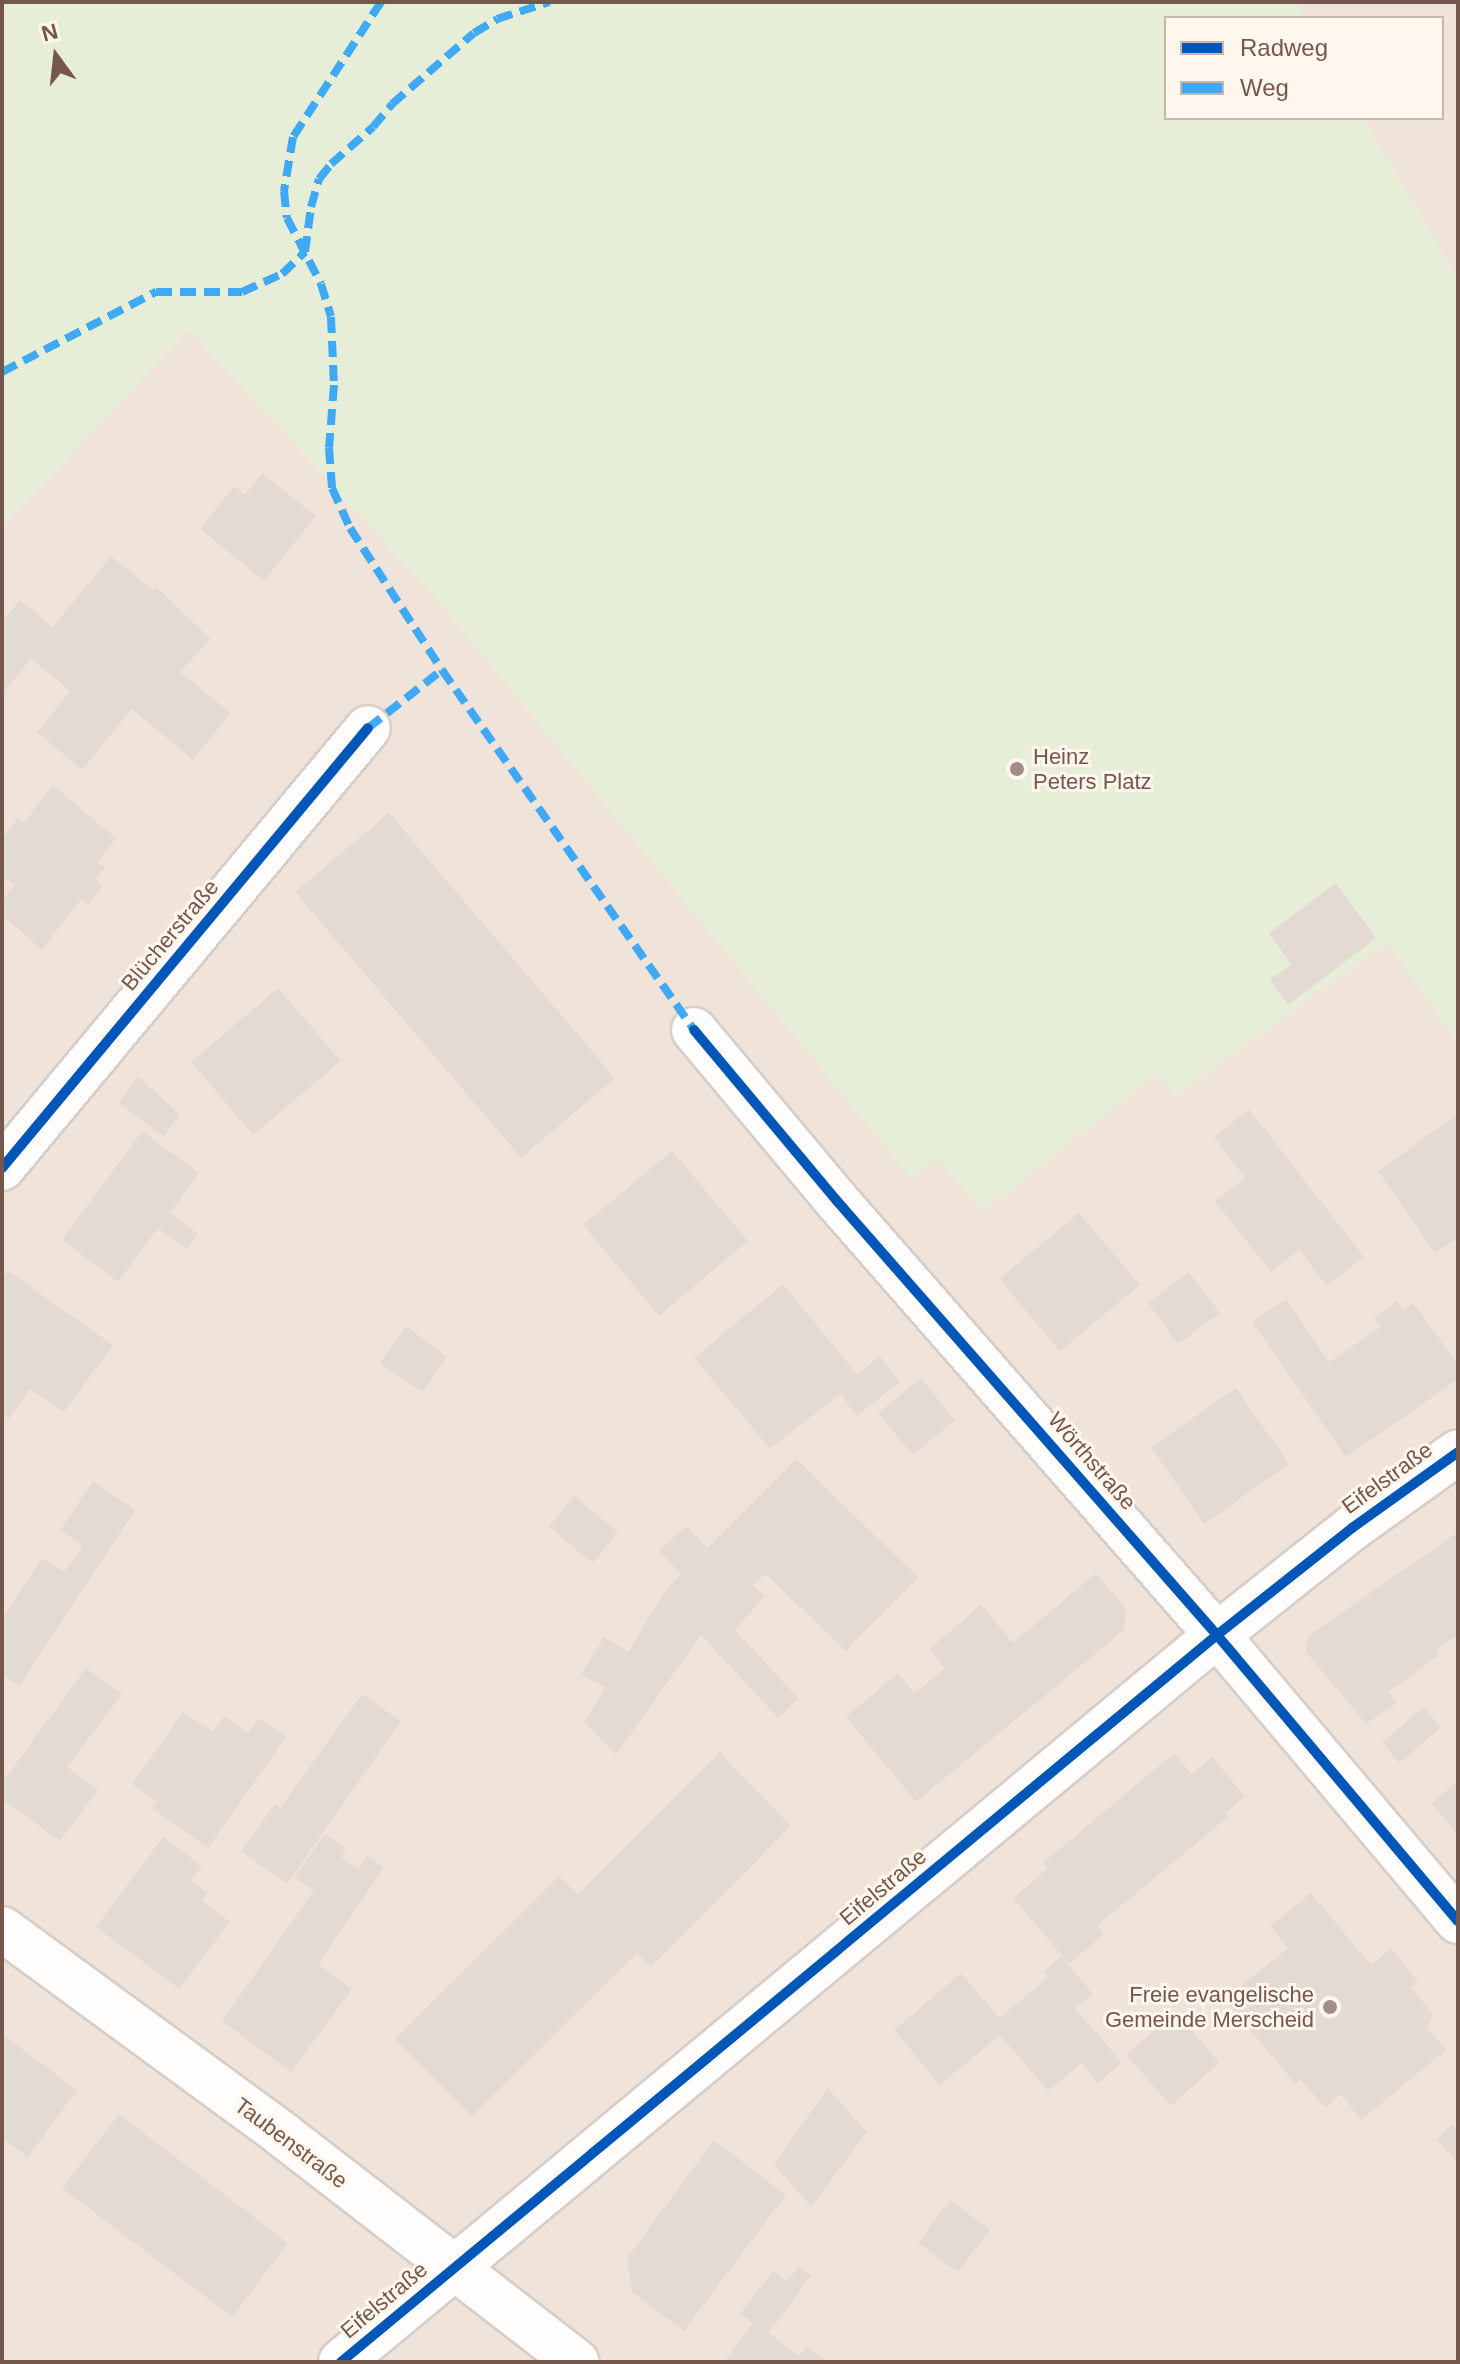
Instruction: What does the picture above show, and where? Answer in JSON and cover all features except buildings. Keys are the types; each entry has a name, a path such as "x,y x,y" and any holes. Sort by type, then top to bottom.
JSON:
{"street":[{"name":"Blücherstraße","path":"2,1168 368,728"},
{"name":"Wörthstraße","path":"694,1030 848,1213 1217,1635 1458,1921"},
{"name":"Eifelstraße","path":"341,2362 1217,1635 1352,1528 1458,1452"},
{"name":"Taubenstraße","path":"2,1929 283,2135 577,2362"}],"shaded area":[{"path":"1217,2 1458,2 1458,2362 2,2362 2,527 189,329 435,596 1164,119 1444,120 1444,16 1199,16"}],"green space":[{"name":"Heinz Peters Platz","path":"2,2 1295,2 1303,16 1164,16 1164,120 1364,120 1458,279 1458,1042 1387,942 1176,1095 1157,1073 983,1212 937,1158 911,1178 434,596 189,329 2,527"}],"marked path":[{"path":"381,2 293,137 284,191 287,218 321,284 331,317 334,385 329,448 332,488 350,528 442,670 694,1030"},
{"path":"2,372 156,292 242,292 282,274 305,252 311,207 319,179 331,164 373,127 392,104 474,33 497,19 549,2"},
{"path":"368,728 442,670"}],"cycle path":[{"path":"2,1168 368,728"},
{"path":"694,1030 837,1201 1217,1635 1458,1921"},
{"path":"341,2362 1217,1635 1352,1528 1458,1452"}],"place":[{"name":"Heinz Peters Platz","path":"1017,769"},
{"name":"Freie evangelische Gemeinde Merscheid","path":"1330,2007"}]}
